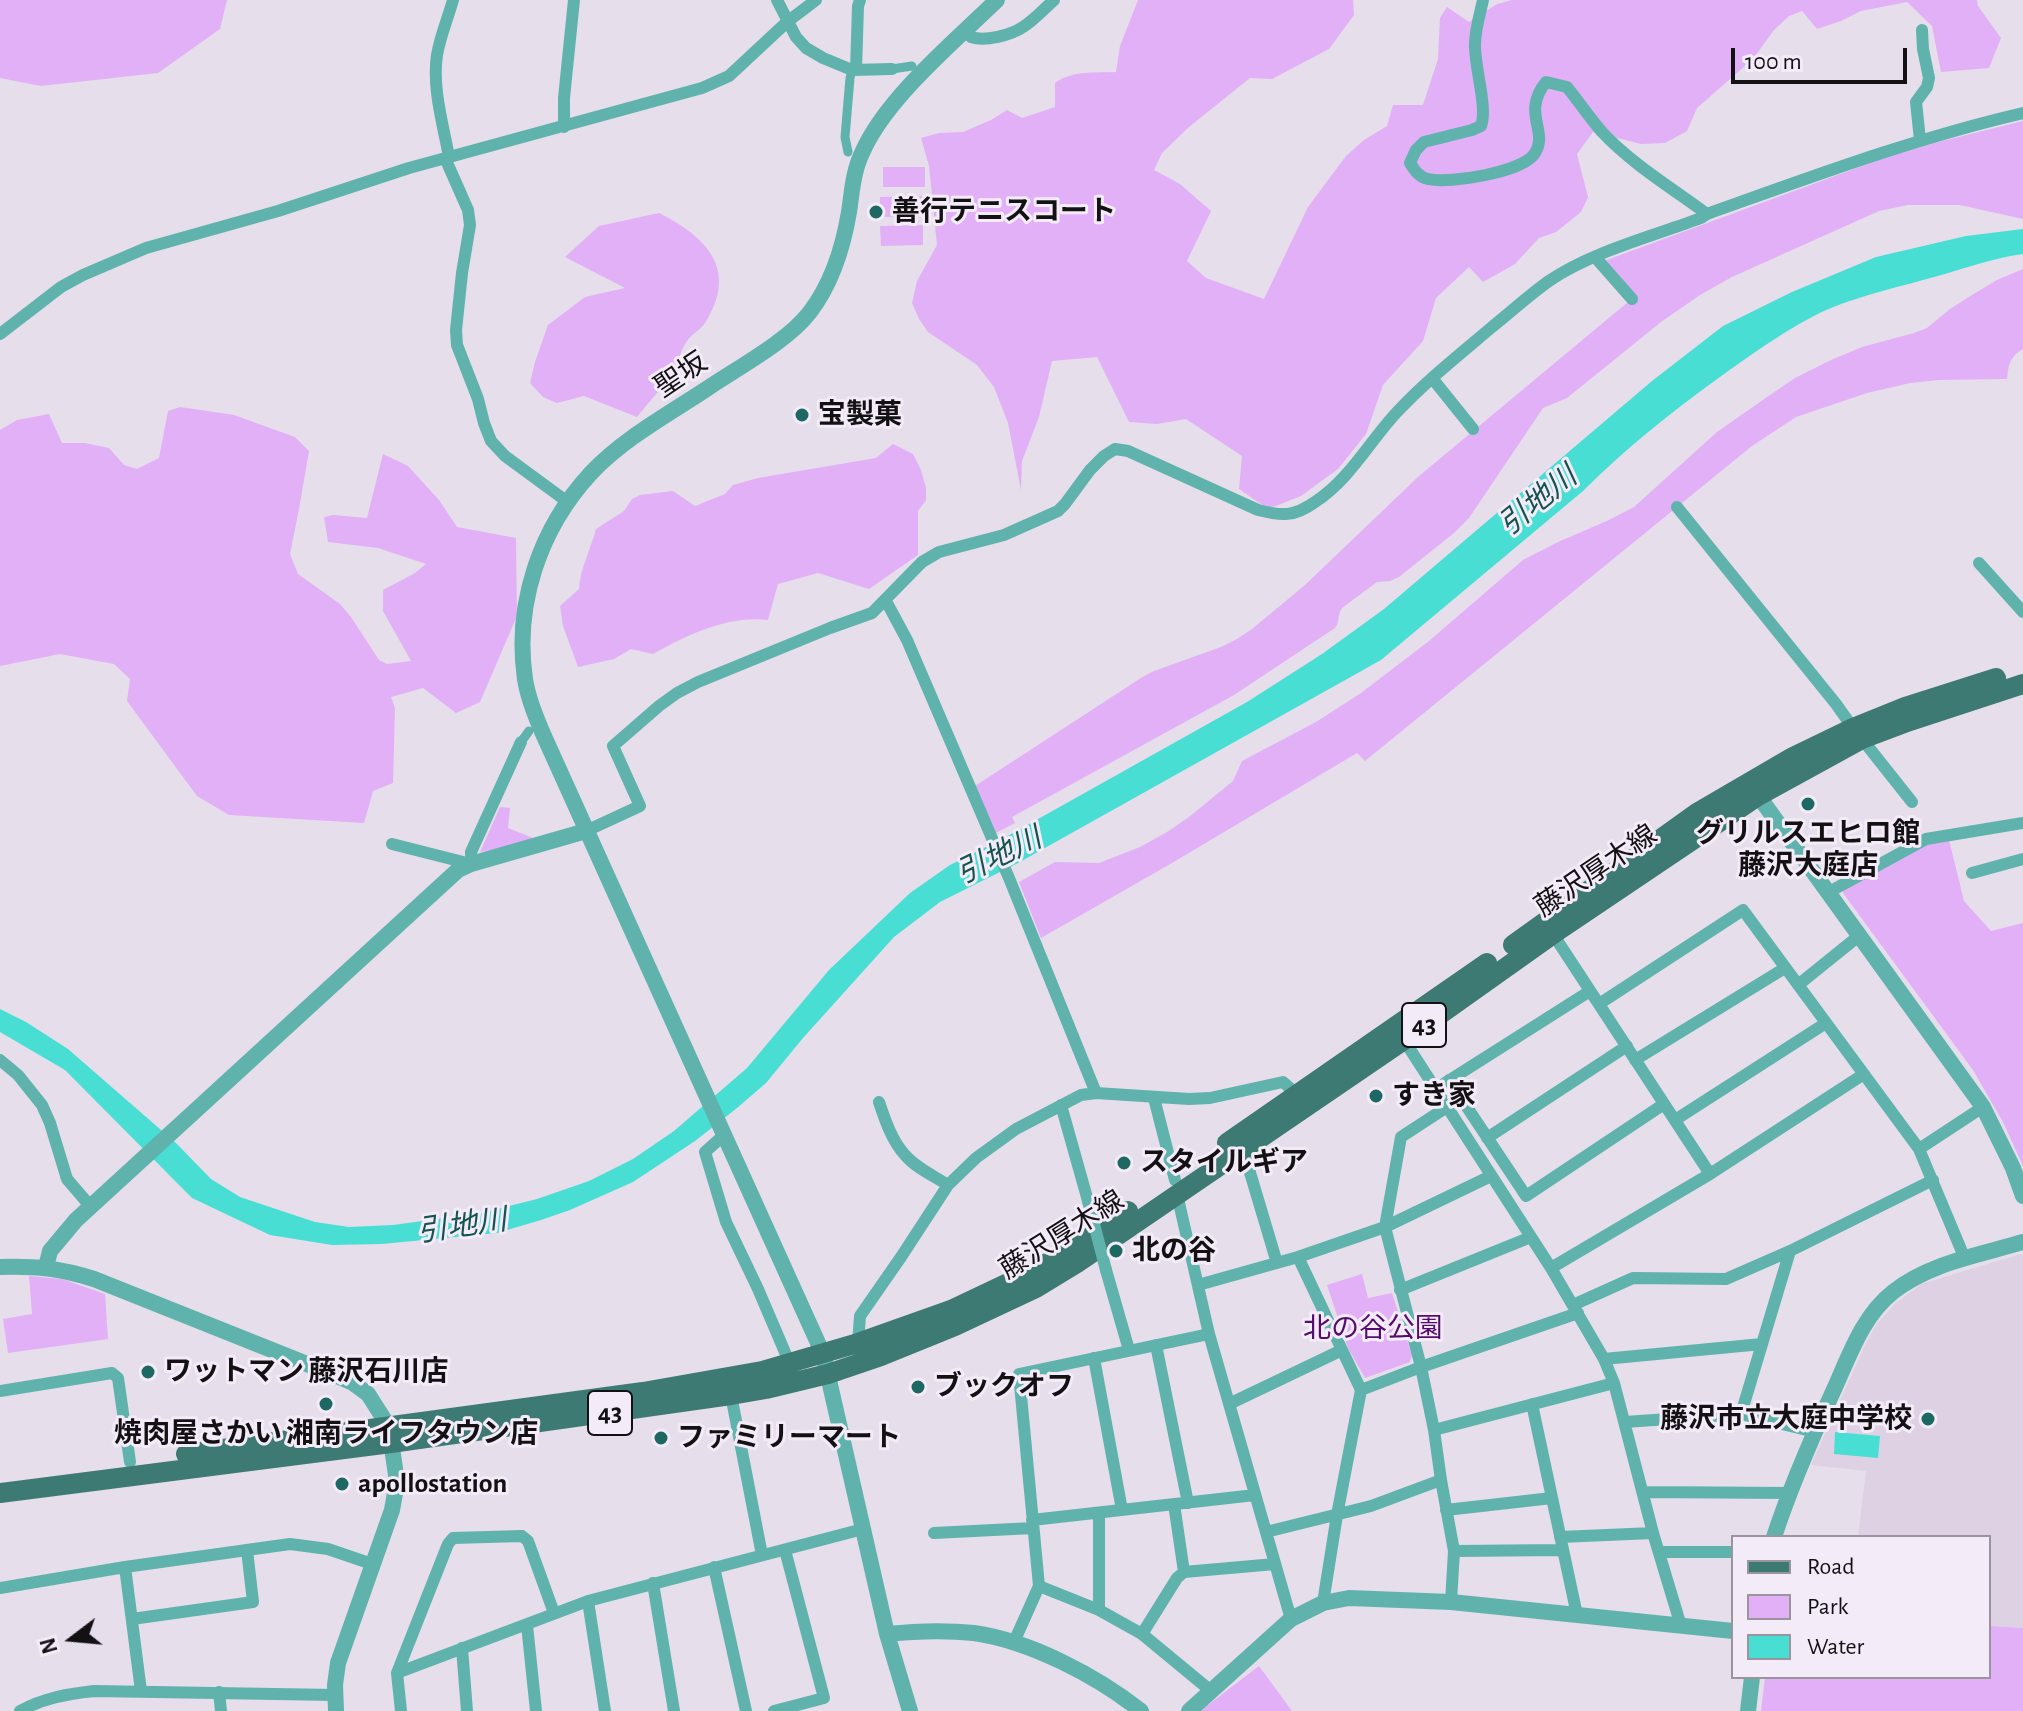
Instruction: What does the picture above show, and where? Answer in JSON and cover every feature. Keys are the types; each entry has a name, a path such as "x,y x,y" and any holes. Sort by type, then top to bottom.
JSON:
{"main road":[{"name":"藤沢厚木線","path":"0,1493 390,1435 790,1364 825,1364 881,1356 955,1326 1036,1288 1077,1263 1176,1187 1302,1100 1697,813 1754,789 1905,707 2023,670"},
{"name":"藤沢厚木線","path":"1858,734 1910,721 2023,684"},
{"name":"藤沢厚木線","path":"0,1479 766,1389 825,1364 858,1343 951,1310 1027,1274 1243,1149 1302,1100 1404,1040 1754,789"}],"street":[{"path":"453,0 438,53 436,81 447,157 468,210 470,225 462,273 457,345 491,441 505,456 569,503"},
{"path":"564,127 574,0"},
{"path":"777,0 796,37 806,48 823,58 854,70 912,66"},
{"path":"0,334 61,287 164,242 278,211 447,157 657,102 719,82 816,0"},
{"path":"848,152 845,137 860,0"},
{"name":"聖坂","path":"910,1711 887,1634 825,1364 532,707 525,681 522,647 526,603 535,567 546,541 591,473 634,437 770,347 807,316 832,277 846,227 853,179 860,155 874,128 937,58 997,0"},
{"path":"971,37 987,40 1022,28 1054,0"},
{"path":"1483,0 1474,42 1484,117 1481,126 1424,142 1410,163 1416,173 1427,179 1464,180 1523,165 1535,155 1539,143 1535,99 1546,82 1567,87 1614,143 1707,214"},
{"path":"1920,140 1916,102 1927,87 1929,78 1922,30"},
{"path":"46,1267 50,1251 76,1220 461,868 586,831 640,806 613,746 677,693 715,674 872,613 904,578 939,552 1004,535 1058,511 1090,470 1115,449 1128,451 1258,510 1277,515 1298,512 1333,489 1395,414 1432,378 1550,281 1595,257 1707,214 1920,140 2023,113"},
{"path":"1595,257 1632,299"},
{"path":"1432,378 1473,429"},
{"path":"1677,507 1912,802"},
{"path":"1979,563 2023,612"},
{"path":"886,601 907,640 1009,878 1096,1093"},
{"path":"471,864 471,852 525,736"},
{"path":"1754,789 1983,1107 2023,1196"},
{"path":"1829,892 1926,839 2023,823"},
{"path":"392,844 471,864"},
{"path":"1972,873 2023,859"},
{"path":"1599,1004 1743,910 1919,1149 1965,1259"},
{"path":"1553,934 1710,1174"},
{"path":"1798,985 1860,935"},
{"path":"1635,1060 1785,968"},
{"path":"1436,1089 1590,991"},
{"path":"1675,1120 1826,1023"},
{"path":"1404,1040 1551,1268 1604,1359 1614,1383 1681,1626"},
{"path":"1487,1138 1627,1046"},
{"path":"0,1060 18,1075 42,1105 67,1179 91,1207"},
{"path":"1551,1268 1710,1174 1864,1074"},
{"path":"1449,1080 1526,1196 1664,1104"},
{"path":"858,1343 860,1316 948,1185 1016,1129 1081,1095 1096,1093 1154,1098 1210,1098 1283,1082 1302,1100"},
{"path":"1154,1098 1209,1334 1291,1619"},
{"path":"879,1102 903,1153 910,1161 948,1185"},
{"path":"1061,1105 1129,1350"},
{"path":"1447,1107 1401,1137 1385,1227 1434,1430 1454,1551 1451,1602"},
{"path":"1919,1149 1983,1107"},
{"path":"722,1131 705,1152 726,1222 790,1364"},
{"path":"1243,1149 1277,1263"},
{"path":"1198,1285 1298,1257 1385,1227 1491,1176"},
{"path":"1361,1390 1576,1309 1633,1278 1726,1279 1933,1180"},
{"path":"1400,1290 1531,1237"},
{"path":"1775,1535 1788,1493 1815,1432 1861,1329 1875,1310 1892,1292 1921,1273 2023,1242"},
{"path":"1741,1414 1790,1251"},
{"path":"1298,1257 1361,1390 1323,1603"},
{"path":"0,1267 46,1267 94,1279 353,1383 368,1394 390,1435 397,1482 392,1510 338,1663 335,1703 219,1692 94,1691 62,1694 20,1711"},
{"path":"1014,1642 1039,1586 1019,1374 1209,1334"},
{"path":"1604,1359 1762,1344"},
{"path":"1156,1345 1188,1503"},
{"path":"1229,1404 1342,1350"},
{"path":"1094,1358 1122,1510"},
{"path":"0,1391 112,1373 118,1378 130,1462"},
{"path":"1434,1430 1614,1383"},
{"path":"731,1395 762,1555"},
{"path":"1532,1404 1577,1615"},
{"path":"1625,1422 1741,1414 1815,1432"},
{"path":"1266,1532 1371,1506 1441,1480"},
{"path":"1643,1492 1788,1493"},
{"path":"934,1533 1032,1524 1255,1495"},
{"path":"1446,1510 1552,1498"},
{"path":"1174,1504 1184,1572"},
{"path":"1099,1513 1099,1610"},
{"path":"397,1673 588,1601 863,1529"},
{"path":"1454,1551 1562,1544 1653,1533"},
{"path":"401,1711 397,1673 453,1538 522,1536 528,1541 554,1613"},
{"path":"0,1588 290,1544 328,1549 372,1564"},
{"path":"132,1619 253,1602 247,1550"},
{"path":"774,1711 824,1698 785,1550"},
{"path":"1659,1552 1731,1552"},
{"path":"1142,1634 1177,1578 1184,1572 1275,1564"},
{"path":"125,1567 141,1691"},
{"path":"714,1567 746,1711"},
{"path":"653,1583 674,1711"},
{"path":"1039,1586 1099,1610 1142,1634 1211,1691"},
{"path":"1189,1711 1291,1619 1323,1603 1349,1598 1451,1602 1731,1631"},
{"path":"588,1601 605,1711"},
{"path":"527,1625 536,1711"},
{"path":"887,1634 917,1631 973,1633 1014,1642 1101,1683 1141,1711"},
{"path":"462,1648 467,1711"},
{"path":"1748,1711 1752,1679"},
{"path":"219,1692 221,1711"}],"shaded area":[{"name":"藤沢市立大庭中学校","path":"2023,1255 2023,1628 1991,1626 1991,1535 1858,1535 1866,1471 1811,1465 1876,1325 1896,1303 1921,1284"}],"green space":[{"path":"0,0 227,0 220,29 158,73 41,86 0,78"},
{"path":"1138,0 1353,0 1354,15 1329,49 1272,79 1250,78 1189,127 1162,153 1154,170 1180,184 1211,211 1187,261 1206,278 1264,299 1308,207 1346,156 1387,126 1393,105 1423,105 1438,59 1440,18 1447,7 1469,22 1497,4 1512,0 1977,0 2001,38 1989,68 1941,72 1932,26 1907,2 1861,11 1817,29 1802,11 1789,16 1774,30 1753,59 1697,108 1687,131 1665,143 1641,144 1593,132 1577,154 1588,197 1581,212 1556,232 1539,238 1515,264 1483,282 1469,267 1436,298 1423,341 1383,385 1366,434 1338,469 1301,496 1268,509 1239,489 1242,456 1186,419 1157,424 1129,422 1097,357 1052,361 1039,417 1022,461 1021,490 1008,423 994,387 977,365 928,332 912,303 917,281 937,245 929,166 921,138 939,133 963,132 1007,110 1022,118 1055,107 1055,83 1084,73 1116,72 1120,46"},
{"path":"2023,121 2023,219 1960,205 1908,205 1879,211 1732,277 1700,295 1661,322 1567,398 1543,408 1469,518 1399,577 1377,582 1342,608 1335,628 1234,695 1012,817 1015,823 996,833 975,786 1144,676 1237,639 1305,585 1419,476 1634,297 1604,261 1881,159"},
{"path":"883,167 925,167 925,187 883,187"},
{"path":"922,196 922,216 880,217 880,197"},
{"path":"659,213 691,233 713,257 719,287 715,304 705,323 687,341 672,374 637,417 584,396 557,403 543,397 530,383 548,325 585,297 625,288 565,257 599,226"},
{"path":"923,225 923,245 881,246 880,226"},
{"path":"2023,269 2023,349 2010,362 2007,379 1910,383 1867,393 1796,417 1752,446 1365,761 1357,753 1041,938 1019,882 1055,862 1099,863 1140,847 1167,832 1233,781 1242,761 1316,722 1361,693 1429,641 1523,560 1634,507 1717,432 1795,378 1862,347 1927,328 1972,295"},
{"path":"180,407 234,415 295,437 309,451 290,554 298,574 340,604 379,660 387,664 411,661 383,611 383,590 426,564 378,548 328,542 324,517 367,518 383,454 408,466 439,500 457,527 516,538 517,616 480,702 456,713 423,688 391,697 395,708 393,783 373,791 364,823 229,815 197,796 127,701 130,679 114,664 60,654 0,666 0,430 17,420 49,414 62,443 85,443 109,448 124,465 137,469 159,458 168,411"},
{"path":"893,444 913,454 926,488 926,500 918,511 918,555 869,589 818,573 778,584 768,620 723,624 653,654 631,649 614,659 578,667 563,626 560,606 579,589 596,529 624,511 632,499 673,491 695,506 725,494 733,485 876,458"},
{"path":"500,807 510,808 508,828 533,838 510,847 480,852"},
{"path":"1949,840 1964,901 1991,931 2023,923 2023,1166 2003,1122 1973,1070 1843,893 1844,887 1921,846"},
{"name":"北の谷公園","path":"1362,1274 1368,1298 1392,1293 1412,1355 1410,1362 1365,1378 1348,1348 1327,1285"},
{"path":"29,1276 62,1279 105,1294 108,1339 8,1353 3,1319 32,1314"},
{"path":"1991,1626 2023,1628 2023,1711 1761,1711 1765,1679 1991,1679"},
{"path":"1259,1666 1292,1711 1200,1711"}],"water":[{"name":"引地川","path":"2023,229 2023,254 1989,261 1826,310 1753,353 1649,431 1583,491 1381,660 1018,863 940,902 894,937 766,1083 737,1108 695,1141 633,1182 570,1210 497,1233 382,1244 332,1245 270,1235 192,1198 65,1070 0,1032 0,1009 68,1049 176,1143 211,1179 240,1197 315,1222 349,1227 393,1225 481,1213 537,1199 589,1181 633,1159 674,1131 747,1068 829,970 910,893 950,865 1247,702 1322,654 1384,609 1652,381 1723,326 1792,292 1876,257 1966,236"},
{"path":"1835,1432 1880,1436 1878,1458 1834,1454"}],"place":[{"name":"善行テニスコート","path":"876,212"},
{"name":"宝製菓","path":"802,415"},
{"name":"グリルスエヒロ館 藤沢大庭店","path":"1808,804"},
{"name":"すき家","path":"1376,1096"},
{"name":"スタイルギア","path":"1124,1163"},
{"name":"北の谷","path":"1116,1251"},
{"name":"ワットマン 藤沢石川店","path":"148,1372"},
{"name":"ブックオフ","path":"918,1387"},
{"name":"焼肉屋さかい 湘南ライフタウン店","path":"326,1404"},
{"name":"藤沢市立大庭中学校","path":"1928,1419"},
{"name":"ファミリーマート","path":"661,1438"},
{"name":"apollostation","path":"342,1484"}]}
